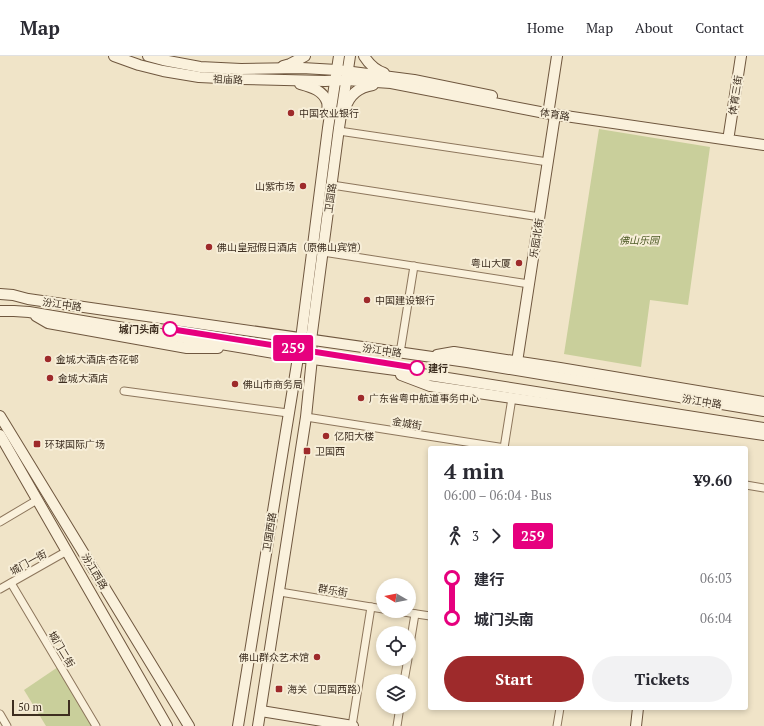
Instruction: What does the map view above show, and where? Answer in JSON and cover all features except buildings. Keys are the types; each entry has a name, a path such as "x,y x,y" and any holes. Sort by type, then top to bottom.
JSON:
{"main road":[{"name":"祖庙路","path":"114,56 139,65 163,71 199,77 335,80 347,75"},
{"name":"祖庙路","path":"148,56 200,67 241,69 302,68 337,70 347,75"},
{"path":"275,69 290,64 305,56"},
{"path":"328,128 339,56"},
{"name":"卫国路","path":"306,339 323,252 350,56"},
{"path":"364,56 374,68 395,79"},
{"name":"乐园北街","path":"517,362 548,162 557,56"},
{"name":"体育三街","path":"729,134 741,56"},
{"name":"体育路","path":"347,75 395,79 552,111 764,145"},
{"path":"339,129 347,104 352,95 359,89 366,86 395,79"},
{"path":"285,80 310,86 322,93 327,102 328,128"},
{"name":"体育路","path":"552,111 764,139"},
{"name":"卫国路","path":"306,339 328,128"},
{"name":"汾江中路","path":"0,294 49,296 107,304 156,313 201,324 467,362 764,411"},
{"name":"汾江中路","path":"0,311 29,312 298,357 380,368 764,428"},
{"name":"卫国西路","path":"238,726 288,413 298,357 306,339"},
{"name":"卫国西路","path":"258,726 306,417 312,358 306,339"},
{"path":"425,356 454,352 567,369 764,402"},
{"path":"380,368 430,386 764,435"},
{"name":"汾江西路","path":"0,416 189,726"},
{"name":"汾江西路","path":"0,435 167,726"},
{"path":"636,726 638,710"},
{"path":"261,711 352,726"}],"street":[{"path":"339,129 548,162"},
{"path":"332,185 540,217"},
{"path":"323,252 529,284"},
{"path":"400,353 414,266"},
{"path":"124,391 288,413"},
{"path":"505,446 512,398"},
{"name":"金城街","path":"306,417 492,446"},
{"path":"748,485 764,488"},
{"path":"0,522 37,500"},
{"name":"城门一街","path":"0,589 67,551"},
{"name":"城门二街","path":"11,583 96,726"},
{"name":"群乐街","path":"280,592 376,608"},
{"path":"352,726 370,607"},
{"path":"416,614 428,616"},
{"path":"557,726 560,710"},
{"path":"0,714 7,726"},
{"path":"397,726 399,714"}],"green space":[{"name":"佛山乐园","path":"599,129 710,147 688,305 650,300 641,367 564,354"},
{"path":"58,667 92,726 46,726 24,690"}],"bus line":[{"name":"259","path":"170,329 417,368"}],"place":[{"name":"中国农业银行","path":"291,113"},
{"name":"山紫市场","path":"303,186"},
{"name":"佛山皇冠假日酒店（原佛山宾馆）","path":"209,247"},
{"name":"粤山大厦","path":"519,263"},
{"name":"中国建设银行","path":"367,300"},
{"name":"城门头南","path":"170,329"},
{"name":"金城大酒店·杏花邨","path":"48,359"},
{"name":"建行","path":"417,368"},
{"name":"金城大酒店","path":"50,378"},
{"name":"佛山市商务局","path":"235,384"},
{"name":"广东省粤中航道事务中心","path":"361,398"},
{"name":"亿阳大楼","path":"326,436"},
{"name":"环球国际广场","path":"37,444"},
{"name":"卫国西","path":"307,451"},
{"name":"佛山群众艺术馆","path":"317,657"},
{"name":"海关（卫国西路）","path":"279,689"}]}
